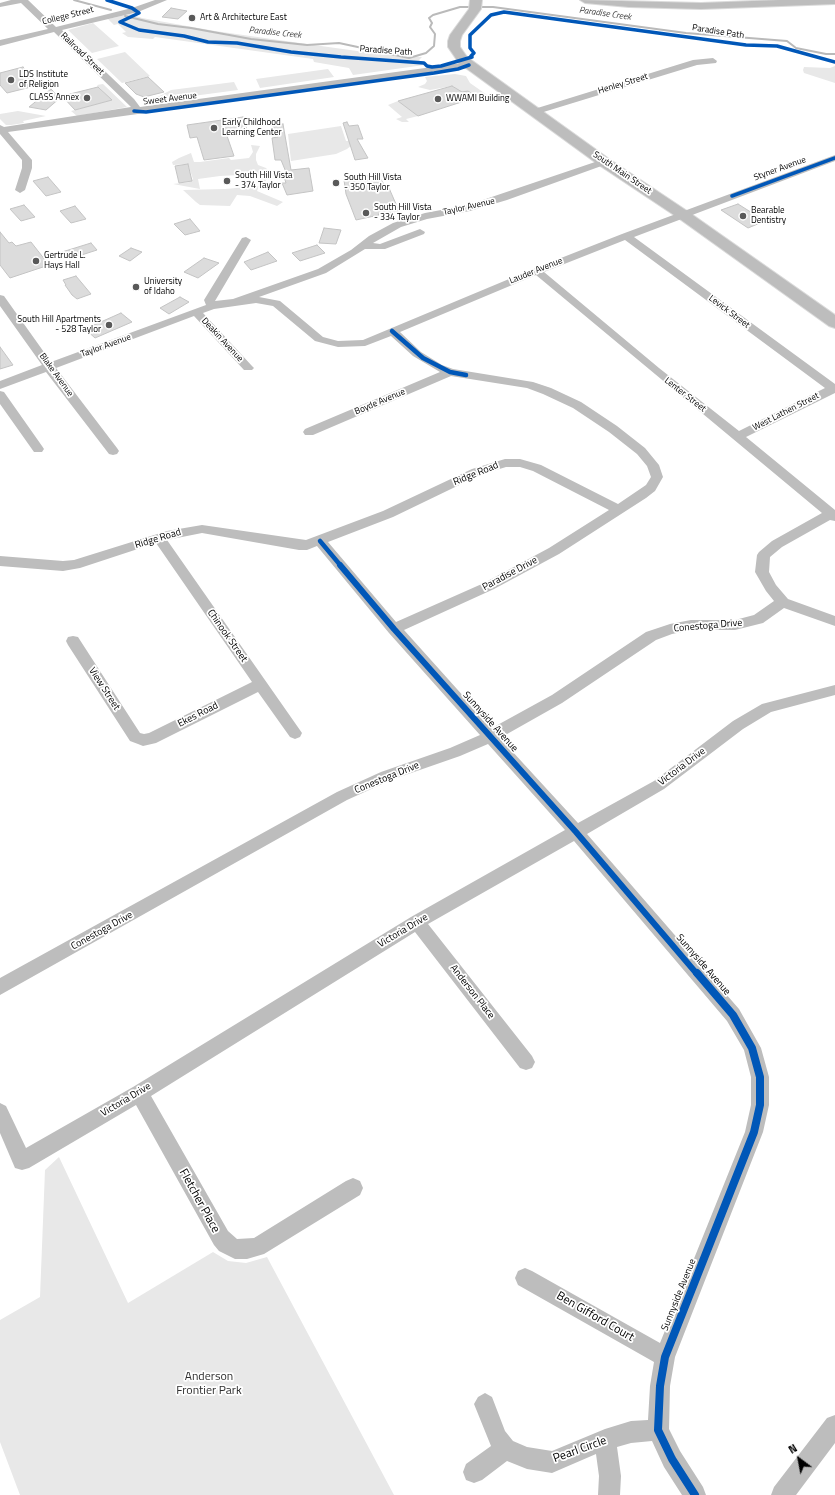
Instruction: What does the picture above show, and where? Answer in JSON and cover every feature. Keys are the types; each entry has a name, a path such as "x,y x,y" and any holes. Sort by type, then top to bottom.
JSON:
{"highway":[{"name":"South Main Street","path":"475,3 456,34 454,41 454,47 458,55 469,65 604,162 682,214 835,322"}],"main road":[{"path":"585,0 750,3 835,1"}],"street":[{"path":"0,5 22,0"},
{"name":"Railroad Street","path":"22,0 49,26 59,32 135,105 134,111"},
{"name":"College Street","path":"0,43 147,7 163,0"},
{"name":"Henley Street","path":"534,112 696,62 713,61"},
{"name":"Sweet Avenue","path":"0,129 134,111 146,112 252,96 458,69 469,65"},
{"name":"Sweet Avenue","path":"252,96 288,89 348,83"},
{"path":"0,129 27,160 27,168 20,190"},
{"name":"Styner Avenue","path":"682,214 835,158"},
{"name":"Taylor Avenue","path":"212,306 235,302 322,271 397,224 425,216 476,206 604,162"},
{"name":"Lauder Avenue","path":"235,302 256,300 276,303 311,333 328,342 354,344 365,343 537,271 682,214"},
{"path":"363,246 381,247 420,232"},
{"name":"Levick Street","path":"626,236 834,388"},
{"path":"212,306 209,300 246,240"},
{"name":"Taylor Avenue","path":"0,386 252,290 340,261"},
{"name":"Lenter Street","path":"537,271 655,370 738,436 833,515"},
{"name":"Taylor Avenue","path":"252,290 272,289"},
{"name":"Lauder Avenue","path":"272,289 323,335 338,340 354,340 392,331"},
{"name":"Blake Avenue","path":"0,298 113,451"},
{"name":"Deakin Avenue","path":"196,312 248,368"},
{"path":"392,331 417,354 438,367 450,372 502,380 548,391 590,412 619,433 651,462 657,477 651,488 620,510"},
{"name":"Boyde Avenue","path":"309,432 450,372"},
{"name":"West Lathen Street","path":"738,436 834,388"},
{"path":"0,395 38,449"},
{"name":"Ridge Road","path":"0,561 63,566 75,565 159,538 189,530 202,529 299,545 308,545 320,542 388,514 476,472 505,463 520,464 536,468 620,510"},
{"name":"Paradise Drive","path":"394,629 489,586 554,551 620,510"},
{"path":"833,515 777,544 764,555 762,572 771,588 783,602 835,621"},
{"name":"Chinook Street","path":"159,538 295,733"},
{"name":"Sunnyside Avenue","path":"320,542 394,629 576,832 733,1015 752,1048 760,1077 760,1105 754,1132 664,1357 660,1386 658,1430 672,1459 695,1495"},
{"name":"Conestoga Drive","path":"0,988 342,796 386,776 455,752 489,736 557,699 651,636 670,629 691,625 735,625 758,619 783,602"},
{"name":"View Street","path":"73,641 135,736"},
{"name":"Ekes Road","path":"135,736 143,740 151,740 261,684"},
{"name":"Victoria Drive","path":"0,1112 22,1161 139,1093 418,922 659,785 738,725 767,708 835,690"},
{"name":"Anderson Place","path":"418,922 526,1062"},
{"name":"Fletcher Place","path":"139,1093 220,1238 226,1244 235,1249 257,1247 353,1188"},
{"name":"Ben Gifford Court","path":"525,1278 664,1357"},
{"path":"474,1472 505,1449 497,1436 485,1404"},
{"path":"782,1495 835,1426"},
{"name":"Pearl Circle","path":"505,1449 527,1458 552,1462 604,1440 632,1432 658,1430"},
{"path":"604,1440 610,1476 609,1495"}],"green space":[{"path":"130,14 142,18 215,31 379,54 422,57 419,60 424,65 353,75 349,68 314,62 313,59 155,37 153,39 128,37 122,33 126,32 118,24 114,25 108,19"},
{"path":"93,23 119,46 92,53 68,30"},
{"path":"125,52 150,76 122,83 97,59"},
{"path":"835,66 835,83 804,73 803,70 804,67 830,68"},
{"path":"328,69 334,77 260,88 256,79"},
{"path":"455,74 466,76 470,83 490,97 481,99 468,91 462,92 452,86 430,90 418,87 425,84 427,81 425,77"},
{"path":"234,82 238,90 148,102 171,90"},
{"path":"103,84 127,107 77,116 71,111 111,100 97,85"},
{"path":"398,101 418,116 406,119 409,122 402,122 396,119 402,117 388,105"},
{"path":"18,111 46,116 23,121 24,123 11,125 6,125 0,119 0,114"},
{"path":"341,126 346,141 357,141 347,149 336,154 291,161 288,134"},
{"path":"251,145 260,146 256,154 258,165 266,168 272,175 263,183 258,174 198,179 200,189 173,184 190,182 193,179 188,164 173,165 172,162 179,158 191,153 194,162 229,158 231,160 249,158 253,152"},
{"path":"259,186 257,191 283,202 277,206 250,196 237,195 230,206 200,205 183,190 225,189"},
{"name":"Anderson Frontier Park","path":"59,1157 128,1303 213,1252 228,1261 246,1263 267,1257 394,1495 20,1495 0,1442 0,1320 40,1297 45,1170"}],"building":[{"path":"171,8 187,11 178,19 162,17"},
{"name":"LDS Institute of Religion","path":"23,67 39,85 7,93 0,85 0,73"},
{"path":"148,77 164,92 144,97 136,94 125,83"},
{"name":"WWAMI Building","path":"452,86 462,92 468,91 477,97 418,116 398,101"},
{"name":"CLASS Annex","path":"98,87 112,100 75,110 62,96"},
{"path":"51,89 60,98 46,110 29,107"},
{"path":"243,117 247,130 226,133 234,156 204,160 197,137 190,138 187,125"},
{"path":"347,122 349,126 358,125 363,139 357,139 368,158 355,160 343,123"},
{"path":"283,124 291,170 309,168 313,191 287,195 282,183 286,183 284,177 288,177 281,160 275,160 272,138 278,137 273,126"},
{"path":"188,164 192,181 179,183 175,166"},
{"path":"378,174 386,188 389,188 399,211 378,214 379,215 356,220 346,194 344,180"},
{"path":"48,177 61,192 46,196 33,181"},
{"name":"Bearable Dentistry","path":"738,204 765,221 748,228 721,210"},
{"path":"24,205 35,217 21,221 10,209"},
{"path":"75,206 86,219 71,223 60,211"},
{"path":"190,219 200,231 185,235 174,224"},
{"path":"324,228 341,230 336,244 319,243"},
{"path":"0,232 9,243 12,242 16,246 31,242 49,265 10,278 0,265"},
{"path":"91,243 97,250 69,259 62,252"},
{"path":"317,245 325,253 300,261 292,253"},
{"path":"131,248 142,252 130,261 119,256"},
{"path":"268,252 277,261 251,270 244,262"},
{"path":"204,258 219,263 198,278 184,272"},
{"path":"76,276 91,294 77,299 72,295 63,280"},
{"path":"180,297 189,302 169,314 160,308"},
{"name":"South Hill Apartments - 528 Taylor","path":"121,313 132,322 95,338 85,329"},
{"path":"0,347 13,365 0,369"}],"waterway":[{"name":"Paradise Creek","path":"74,0 111,10"},
{"name":"Paradise Creek","path":"125,16 158,24 191,28 251,39 307,45 339,43 409,58 426,53 434,46 435,34 430,27 432,23 429,18 433,15 460,7 493,7 686,33 787,41 796,48 826,54 835,54"}],"cycle path":[{"name":"Paradise Path","path":"107,0 132,8 139,13 120,22 139,30 184,36 208,42 237,43 291,52 341,57 424,63 427,66 432,67 441,66 472,57 471,56 474,53 470,48 470,35 491,15 504,12 746,45 777,46 835,62"},
{"path":"134,111 146,112 434,73 458,69 469,65"},
{"path":"732,196 835,158"},
{"path":"392,331 423,358 450,372 466,375"},
{"path":"320,541 394,629 576,832 733,1015 752,1048 760,1077 760,1105 754,1132 665,1357 660,1386 658,1430 672,1459 695,1495"}],"place":[{"name":"Art & Architecture East","path":"192,18"},
{"name":"LDS Institute of Religion","path":"11,80"},
{"name":"CLASS Annex","path":"87,98"},
{"name":"WWAMI Building","path":"438,99"},
{"name":"Early Childhood Learning Center","path":"214,128"},
{"name":"South Hill Vista - 374 Taylor","path":"227,181"},
{"name":"South Hill Vista - 350 Taylor","path":"336,183"},
{"name":"South Hill Vista - 334 Taylor","path":"366,213"},
{"name":"Bearable Dentistry","path":"743,216"},
{"name":"Gertrude L. Hays Hall","path":"36,261"},
{"name":"University of Idaho","path":"136,287"},
{"name":"South Hill Apartments - 528 Taylor","path":"109,325"}]}
